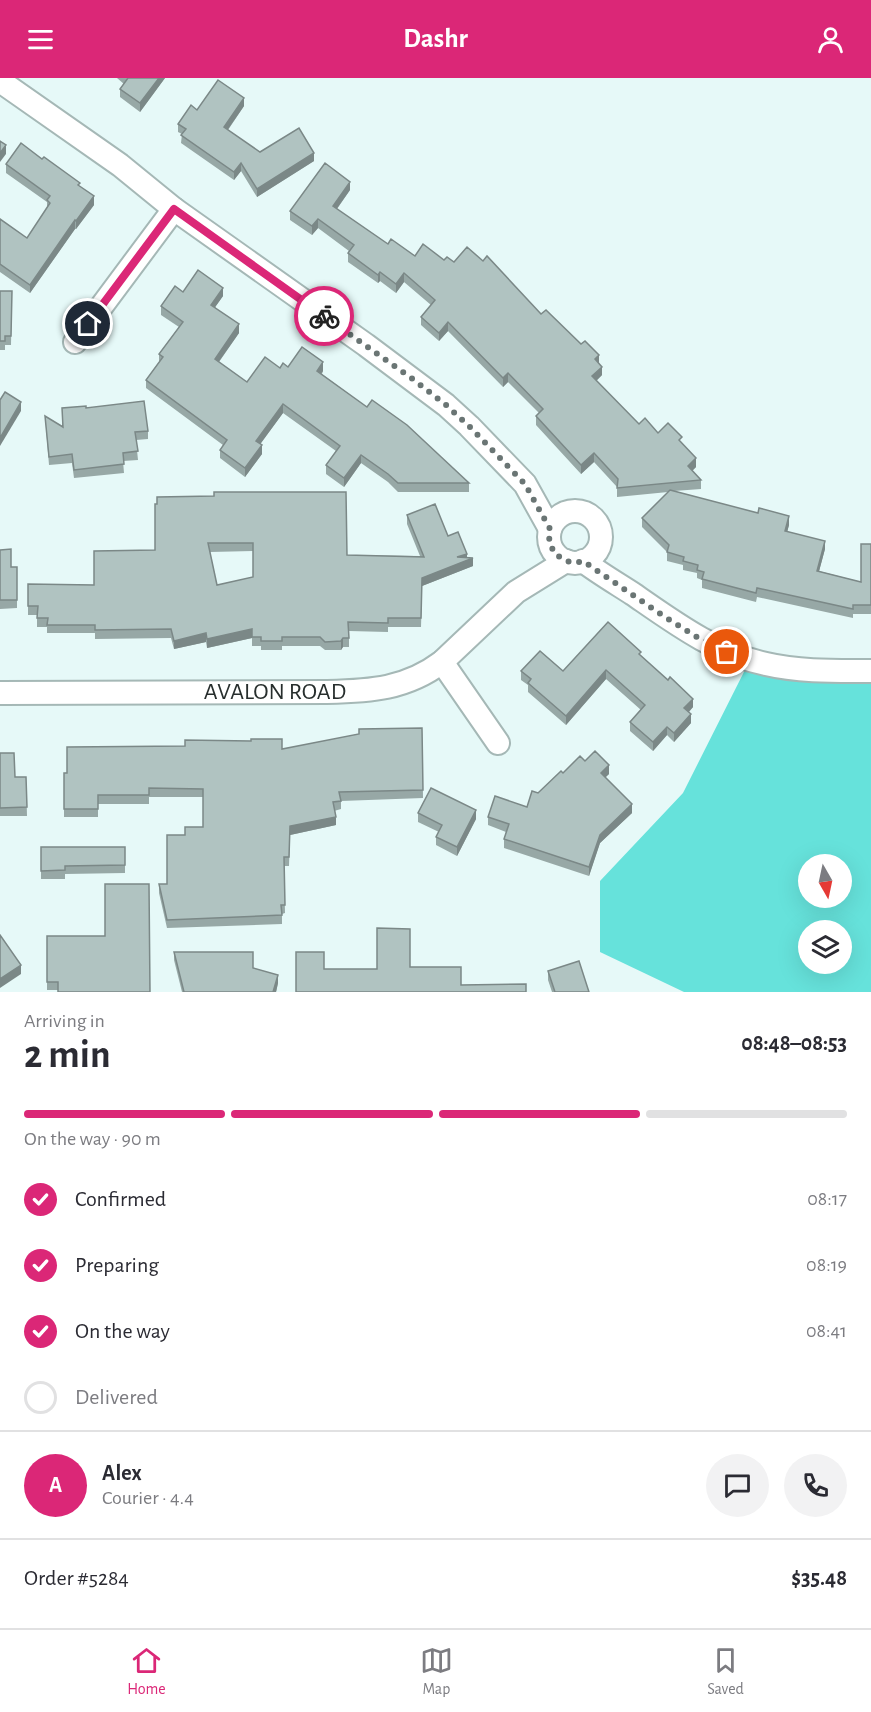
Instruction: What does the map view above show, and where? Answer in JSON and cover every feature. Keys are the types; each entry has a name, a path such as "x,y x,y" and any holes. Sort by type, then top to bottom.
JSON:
{"street":[{"path":"0,81 120,165 174,209 438,398 469,426 525,484 573,512"},
{"path":"75,342 174,209"},
{"path":"525,484 550,535 555,554 575,561 605,577 717,648 774,666 807,670 871,671"},
{"path":"550,535 559,517 565,513 581,512 594,520 599,527 600,543 597,551 591,557 575,561"},
{"name":"AVALON ROAD","path":"516,592 550,535"},
{"path":"600,543 632,594"},
{"name":"AVALON ROAD","path":"0,693 363,691 387,687 407,681 432,669 516,592 575,561"},
{"path":"442,662 498,742"}],"shaded area":[{"path":"750,660 871,671 871,992 684,992 600,952 600,881 683,793"}],"building":[{"path":"128,78 159,78 140,103 120,89"},
{"path":"218,80 244,98 224,127 260,152 299,128 314,153 257,189 241,163 234,172 181,135 186,129 178,124 191,105 197,110"},
{"path":"0,141 6,145 0,153"},
{"path":"21,143 80,183 78,185 94,196 30,285 0,264 0,219 27,238 50,203 47,200 50,196 6,164"},
{"path":"325,163 350,182 333,206 388,244 391,239 415,256 423,244 444,260 447,257 454,262 467,247 483,261 487,256 541,314 546,310 581,344 585,341 599,355 595,359 602,367 592,376 639,424 645,418 658,433 668,423 682,437 679,440 696,458 688,466 701,480 617,488 618,479 594,453 581,465 536,416 543,409 508,373 503,378 448,322 439,333 421,317 435,300 404,273 396,284 380,272 378,275 348,253 354,245 318,219 312,226 290,211"},
{"path":"198,270 223,288 211,305 239,324 215,359 247,382 265,357 280,368 283,363 288,367 302,347 323,362 317,371 367,407 372,400 407,425 469,483 398,483 361,455 344,478 326,465 340,446 283,404 256,441 262,445 245,468 220,450 227,440 146,380 163,357 159,354 183,322 161,306 175,286 183,292"},
{"path":"0,291 12,291 11,336 5,336 5,341 0,341"},
{"path":"5,392 21,402 0,438 0,400"},
{"path":"144,401 148,431 135,432 138,451 123,453 124,464 74,470 72,454 49,457 45,416 63,427 62,408 86,406 86,408"},
{"path":"670,490 758,513 759,508 789,516 785,531 825,541 817,571 861,582 861,544 871,544 871,605 853,605 853,609 757,588 756,593 702,579 704,572 697,570 698,565 683,561 684,557 667,552 669,545 642,518"},
{"path":"214,492 346,492 347,555 424,557 407,515 435,504 448,536 458,532 467,554 457,557 473,558 422,578 421,618 388,618 388,623 348,622 349,638 343,638 341,641 325,642 320,637 282,637 282,641 261,641 261,637 252,637 252,629 207,639 206,633 174,641 171,629 95,630 95,625 47,625 48,618 37,618 38,606 28,606 28,584 94,585 94,551 155,550 157,497 214,496","holes":["208,543 253,543 253,577 217,585"]},
{"path":"11,549 11,567 17,567 17,600 0,600 0,550"},
{"path":"608,622 641,652 639,654 668,680 670,677 693,699 684,708 691,714 674,733 667,727 653,742 630,722 645,705 606,670 566,716 528,683 531,679 521,671 540,651 563,671"},
{"path":"422,728 423,790 339,792 341,801 333,802 336,817 290,826 289,857 284,857 285,905 281,905 282,915 167,920 159,884 167,884 167,835 185,835 185,827 203,827 203,789 149,788 149,795 98,795 98,809 64,809 67,747 185,746 185,740 282,739 282,749 359,734 359,729"},
{"path":"595,751 609,765 601,773 632,804 600,835 589,867 504,839 509,824 488,817 495,796 527,807 532,791 538,793 580,756 585,761"},
{"path":"0,753 14,753 15,777 26,777 27,807 0,808"},
{"path":"431,788 476,810 457,847 436,837 442,825 418,813"},
{"path":"41,847 125,847 125,865 65,866 65,870 41,871"},
{"path":"105,884 149,884 150,992 58,992 58,982 47,982 47,936 105,936"},
{"path":"377,928 410,929 410,967 461,967 461,985 526,984 526,992 296,992 296,952 324,952 324,969 377,969"},
{"path":"0,935 21,965 0,979"},
{"path":"174,952 253,952 253,968 278,975 273,992 184,992"},
{"path":"579,961 589,992 555,992 548,971"}],"way so far":[{"path":"324,316 446,405 492,449 525,484 550,529 549,542 555,554 566,561 575,563 583,561 665,617 727,652"}],"route":[{"path":"88,324 174,209 324,316"}]}
